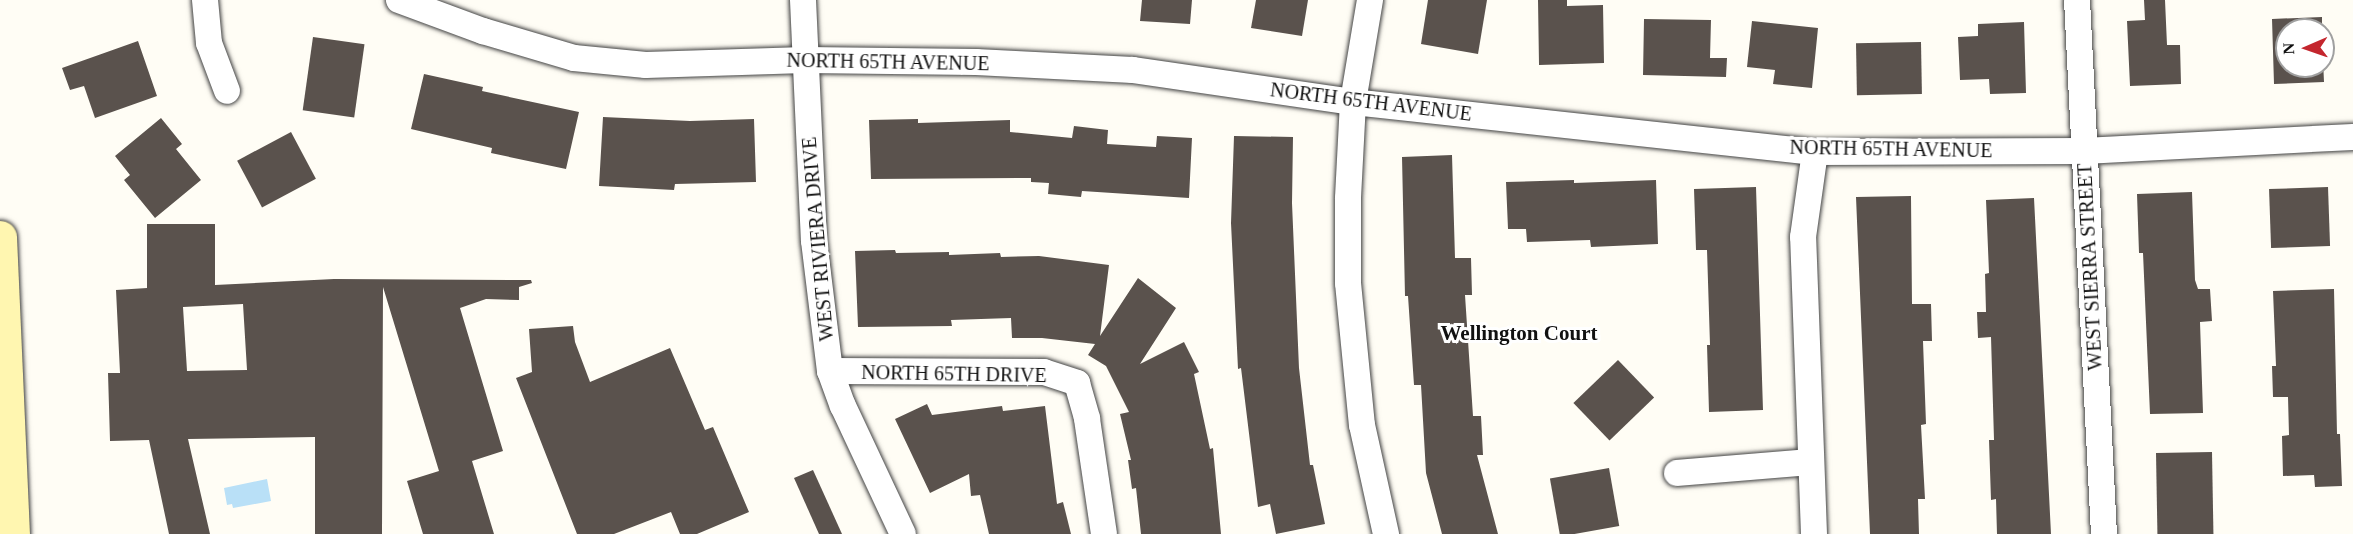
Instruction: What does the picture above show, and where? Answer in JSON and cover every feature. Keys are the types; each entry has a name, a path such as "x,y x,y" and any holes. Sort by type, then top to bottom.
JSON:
{"main road":[{"path":"0,237 13,534"}],"street":[{"path":"205,0 209,43 227,91"},
{"name":"NORTH 65TH AVENUE","path":"399,0 483,31 573,58 646,65 805,60 976,62 1134,70 1353,102 1815,152 2084,151 2353,138"},
{"name":"WEST RIVIERA DRIVE","path":"802,0 814,241 830,371 843,406 903,534"},
{"path":"1370,0 1353,102 1348,199 1348,283 1362,425 1386,534"},
{"name":"WEST SIERRA STREET","path":"2076,0 2104,534"},
{"path":"1814,534 1803,237 1815,152"},
{"name":"NORTH 65TH DRIVE","path":"830,371 1044,372 1077,383 1087,419 1104,534"},
{"path":"1677,473 1810,462"}],"water":[{"path":"267,479 271,501 233,508 232,504 227,505 224,488"}],"building":[{"path":"1142,0 1192,0 1190,24 1140,21"},
{"path":"1256,0 1308,0 1302,36 1251,28"},
{"path":"1428,0 1487,0 1478,54 1421,44"},
{"path":"1538,0 1567,0 1567,6 1603,5 1604,63 1539,65"},
{"path":"2144,0 2165,0 2167,45 2180,45 2181,84 2130,86 2127,21 2145,20"},
{"path":"1644,19 1711,20 1710,58 1727,58 1726,77 1643,75"},
{"path":"2272,19 2275,19 2275,78 2324,78 2324,82 2274,84"},
{"path":"1752,21 1818,28 1812,88 1773,84 1775,70 1747,67"},
{"path":"2024,22 2026,93 1990,94 1989,79 1960,80 1958,37 1978,36 1978,24"},
{"path":"313,37 364,44 354,118 303,110"},
{"path":"138,41 157,96 95,118 84,86 70,90 62,68"},
{"path":"1921,42 1922,94 1857,95 1856,43"},
{"path":"424,74 483,87 482,91 579,112 566,169 491,153 492,148 411,129"},
{"path":"603,117 690,121 754,119 756,182 675,184 674,190 599,186"},
{"path":"161,118 182,144 176,149 201,180 155,218 124,180 130,175 115,156"},
{"path":"918,119 918,123 1010,120 1010,132 1072,138 1074,126 1108,130 1107,144 1156,147 1157,136 1192,138 1189,198 1082,191 1081,197 1048,194 1049,183 1031,182 1031,178 871,179 869,120"},
{"path":"291,132 316,179 262,207 237,161"},
{"path":"1234,136 1293,137 1292,203 1299,368 1310,465 1313,465 1325,524 1276,534 1270,504 1258,507 1241,368 1238,369 1231,223"},
{"path":"1452,155 1455,258 1471,258 1472,295 1465,295 1473,416 1481,416 1483,455 1477,455 1498,534 1442,534 1426,473 1421,385 1414,385 1408,296 1405,296 1402,157"},
{"path":"1574,180 1574,183 1656,180 1658,244 1591,247 1590,240 1527,242 1526,229 1508,229 1506,182"},
{"path":"1756,187 1763,410 1709,412 1707,345 1710,345 1707,250 1696,250 1694,189"},
{"path":"2328,187 2330,246 2271,248 2269,189"},
{"path":"2192,192 2195,280 2198,289 2210,289 2212,321 2200,322 2203,413 2150,414 2143,253 2139,253 2137,194"},
{"path":"1911,196 1912,304 1931,304 1932,341 1923,341 1926,424 1921,425 1925,499 1918,499 1919,534 1870,534 1856,197"},
{"path":"2034,198 2051,534 1997,534 1996,499 1991,500 1989,440 1994,440 1991,337 1978,338 1977,312 1986,312 1985,274 1989,273 1986,200"},
{"path":"147,224 215,224 215,285 334,279 531,280 532,283 519,287 519,300 486,299 460,308 503,451 472,461 494,534 423,534 407,481 439,471 383,287 382,534 315,534 315,437 188,439 210,534 169,534 149,440 110,441 108,373 120,373 116,290 147,288","holes":["243,304 247,370 187,371 183,307"]},
{"path":"895,250 896,253 949,252 949,255 1000,253 1001,257 1039,256 1109,265 1100,336 1138,278 1176,308 1140,364 1184,342 1199,372 1194,374 1210,449 1213,448 1221,534 1141,534 1136,488 1132,489 1128,460 1131,460 1120,414 1129,412 1106,366 1088,355 1095,344 1042,338 1012,338 1011,318 951,320 952,326 858,327 855,251"},
{"path":"2334,289 2337,434 2340,434 2342,486 2315,487 2314,475 2283,476 2282,436 2289,435 2288,397 2273,397 2272,366 2276,366 2273,291"},
{"path":"573,326 575,342 590,382 670,348 705,430 713,427 749,512 697,534 680,534 671,512 614,534 577,534 516,378 532,372 529,329"},
{"path":"1618,360 1654,397 1610,440 1573,403"},
{"path":"927,404 932,415 1002,406 1003,411 1045,406 1057,504 1063,502 1071,534 989,534 980,495 971,496 969,474 930,493 895,419"},
{"path":"2212,452 2213,534 2157,534 2156,453"},
{"path":"1609,468 1619,526 1574,534 1560,534 1550,478"},
{"path":"813,470 842,534 819,534 794,478"}],"district":[{"name":"Wellington Court","path":"1519,333"}]}
